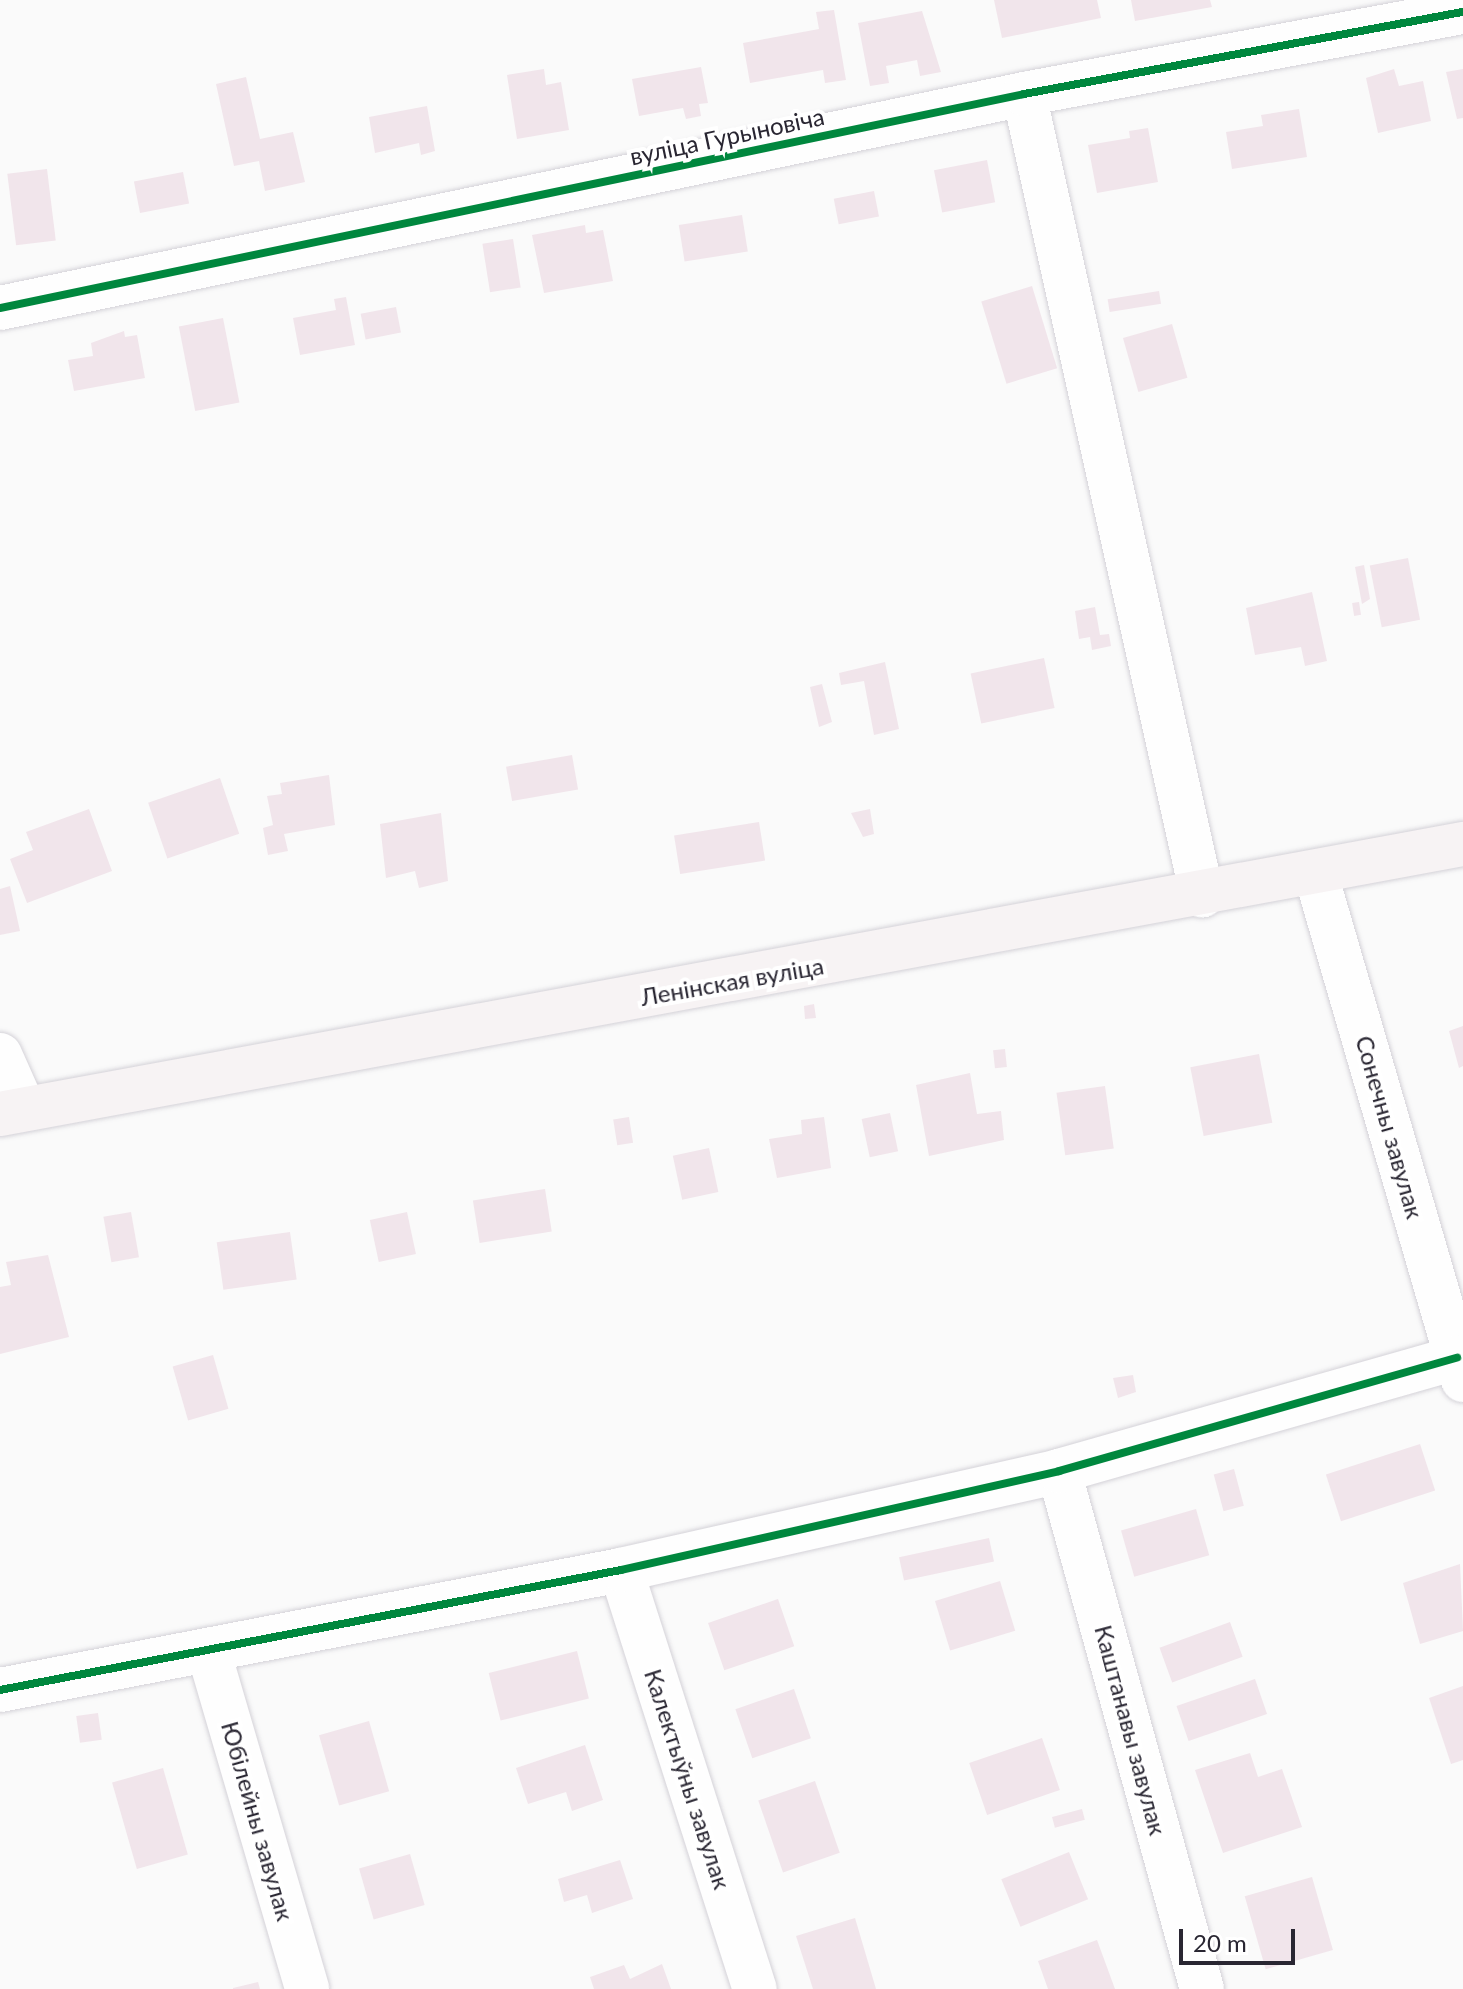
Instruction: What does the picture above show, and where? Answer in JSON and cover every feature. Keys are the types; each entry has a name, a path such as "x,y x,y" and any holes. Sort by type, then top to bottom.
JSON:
{"main road":[{"name":"Ленінская вуліца","path":"12,1112 1316,875 1463,844"}],"street":[{"name":"вуліца Гурыновіча","path":"0,308 1024,94 1463,12"},
{"path":"1024,94 1202,895"},
{"name":"Сонечны завулак","path":"1316,875 1460,1369"},
{"path":"0,1055 12,1112"},
{"path":"0,1690 209,1653 621,1570 1059,1471 1460,1369"},
{"name":"Каштанавы завулак","path":"1059,1471 1202,1989"},
{"name":"Калектыўны завулак","path":"621,1570 755,1989"},
{"name":"Юбілейны завулак","path":"209,1653 307,1989"}],"building":[{"path":"994,0 1097,0 1101,18 1002,38"},
{"path":"1131,0 1210,0 1212,7 1135,21"},
{"path":"834,10 846,80 825,83 823,70 750,83 743,43 819,29 816,12"},
{"path":"922,11 941,72 920,76 917,60 886,66 889,83 870,86 858,23"},
{"path":"701,67 708,103 699,104 701,116 686,119 683,108 639,116 632,79"},
{"path":"544,69 546,85 561,82 569,130 517,139 507,75"},
{"path":"1394,69 1399,86 1423,81 1431,121 1378,133 1366,78"},
{"path":"1463,69 1463,118 1457,119 1446,72"},
{"path":"246,77 260,139 293,132 305,182 265,191 259,161 234,166 216,84"},
{"path":"427,106 435,151 421,155 419,143 375,153 369,117"},
{"path":"1299,109 1307,157 1232,169 1226,132 1263,126 1261,115"},
{"path":"1148,128 1158,182 1097,193 1088,145 1130,138 1129,131"},
{"path":"987,160 995,202 942,213 934,170"},
{"path":"47,169 56,240 16,245 7,174"},
{"path":"183,172 189,203 140,213 134,182"},
{"path":"874,191 879,217 839,224 834,199"},
{"path":"742,215 748,252 685,262 679,225"},
{"path":"585,225 586,233 603,230 613,281 544,293 532,235"},
{"path":"513,239 521,287 490,292 482,244"},
{"path":"1032,286 1057,368 1006,384 981,301"},
{"path":"1159,291 1161,304 1110,312 1108,299"},
{"path":"346,297 355,345 300,355 293,318 336,310 334,299"},
{"path":"396,307 401,333 366,339 361,314"},
{"path":"223,318 239,402 195,411 179,327"},
{"path":"1172,324 1187,378 1138,392 1123,338"},
{"path":"124,331 125,337 137,335 145,378 74,391 68,360 93,356 91,343"},
{"path":"1408,558 1420,620 1382,627 1370,565"},
{"path":"1364,565 1370,599 1362,604 1355,567"},
{"path":"1312,592 1327,661 1305,666 1301,647 1255,655 1246,608"},
{"path":"1359,602 1361,615 1354,616 1352,603"},
{"path":"1095,607 1100,635 1109,634 1111,646 1092,650 1090,637 1079,639 1075,611"},
{"path":"1044,658 1055,708 981,723 971,674"},
{"path":"885,662 899,729 874,735 864,681 841,685 839,673"},
{"path":"822,684 832,722 819,727 810,687"},
{"path":"572,755 578,789 512,801 506,767"},
{"path":"329,775 335,825 284,834 288,851 268,855 263,828 273,825 267,796 282,794 280,783"},
{"path":"220,778 239,834 167,859 148,803"},
{"path":"89,809 112,871 27,903 10,859 33,850 26,832"},
{"path":"870,809 874,834 863,837 851,813"},
{"path":"441,813 448,881 419,888 415,871 386,878 380,824"},
{"path":"759,822 765,861 680,874 674,835"},
{"path":"10,886 20,931 0,935 0,889"},
{"path":"814,1004 816,1018 805,1019 804,1006"},
{"path":"1463,1026 1463,1066 1459,1068 1449,1031"},
{"path":"1005,1049 1007,1067 995,1068 993,1050"},
{"path":"1259,1054 1272,1123 1204,1136 1190,1067"},
{"path":"970,1073 977,1114 1001,1111 1004,1140 929,1156 916,1085"},
{"path":"1105,1086 1114,1148 1065,1155 1056,1093"},
{"path":"890,1113 898,1151 870,1157 862,1119"},
{"path":"629,1117 633,1143 617,1145 613,1120"},
{"path":"824,1117 831,1168 777,1178 769,1139 802,1134 801,1120"},
{"path":"709,1148 718,1192 682,1200 673,1156"},
{"path":"545,1189 552,1231 480,1243 473,1200"},
{"path":"131,1212 139,1257 111,1262 103,1217"},
{"path":"407,1212 416,1254 379,1262 370,1220"},
{"path":"290,1232 297,1280 223,1290 217,1242"},
{"path":"48,1255 69,1337 0,1354 0,1287 11,1285 6,1262"},
{"path":"213,1355 228,1409 188,1420 173,1367"},
{"path":"1133,1375 1136,1392 1118,1398 1113,1378"},
{"path":"1420,1444 1435,1491 1341,1521 1326,1475"},
{"path":"1234,1469 1244,1506 1224,1511 1214,1474"},
{"path":"1196,1509 1209,1555 1134,1577 1121,1530"},
{"path":"989,1538 994,1561 904,1581 899,1557"},
{"path":"1460,1564 1463,1631 1420,1644 1403,1583"},
{"path":"1000,1581 1015,1631 950,1651 935,1601"},
{"path":"778,1599 794,1646 724,1670 708,1623"},
{"path":"1230,1622 1243,1657 1172,1682 1160,1648"},
{"path":"577,1651 589,1699 501,1721 489,1673"},
{"path":"1255,1679 1267,1714 1189,1741 1177,1706"},
{"path":"1463,1686 1463,1760 1451,1764 1429,1698"},
{"path":"794,1689 811,1738 752,1758 735,1709"},
{"path":"98,1713 102,1740 80,1743 76,1716"},
{"path":"369,1721 389,1791 339,1806 319,1735"},
{"path":"1042,1738 1060,1790 987,1815 969,1763"},
{"path":"585,1745 603,1800 572,1811 566,1792 528,1804 516,1768"},
{"path":"1250,1753 1258,1777 1282,1769 1302,1827 1223,1853 1195,1770"},
{"path":"163,1768 188,1855 137,1869 112,1783"},
{"path":"815,1781 840,1853 783,1872 758,1801"},
{"path":"1082,1809 1085,1820 1055,1828 1052,1817"},
{"path":"1069,1852 1088,1899 1020,1927 1001,1879"},
{"path":"410,1854 425,1905 374,1920 359,1869"},
{"path":"620,1860 633,1899 592,1913 587,1895 564,1902 558,1879"},
{"path":"1312,1877 1333,1950 1266,1969 1245,1896"},
{"path":"855,1918 876,1989 813,1989 796,1936"},
{"path":"1097,1940 1115,1989 1048,1989 1038,1961"},
{"path":"662,1964 671,1989 594,1989 590,1977 624,1965 630,1979"},
{"path":"258,1982 260,1989 233,1989 233,1988"}],"cycle path":[{"path":"0,308 1024,94 1463,12"},
{"path":"0,1690 621,1570 1059,1471 1457,1358"}]}
